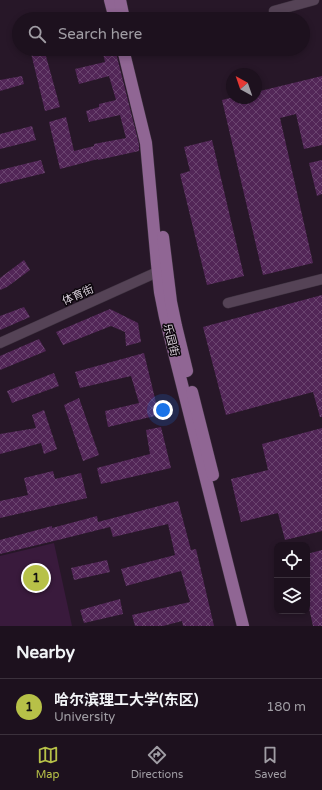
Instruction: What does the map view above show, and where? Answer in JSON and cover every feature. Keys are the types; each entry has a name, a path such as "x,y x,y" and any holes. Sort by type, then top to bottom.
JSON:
{"main road":[{"path":"110,0 113,12"},
{"path":"120,0 123,12"},
{"name":"乐园街","path":"125,56 146,143 162,269 250,626"},
{"name":"乐园街","path":"133,56 155,148 162,269 162,298 170,339 243,626"}],"street":[{"path":"274,11 314,0"},
{"name":"体育街","path":"0,343 162,269"},
{"path":"228,303 322,279"}],"shaded area":[{"path":"54,543 72,626 0,626 0,556"}],"building":[{"path":"32,56 46,56 60,107 45,111"},
{"path":"104,56 117,56 139,144 139,151 98,159 60,169 49,122 66,117 74,151 94,146 94,144 126,138 120,115 89,122 86,111 99,107 99,104 116,100 109,76 79,84 75,69 105,62"},
{"path":"22,76 24,84 0,91 0,80"},
{"path":"322,76 322,145 304,149 296,114 280,118 313,263 263,275 222,100 226,99 226,104 262,104 262,91"},
{"path":"32,126 36,140 0,149 0,134"},
{"path":"212,140 244,276 207,285 180,174 190,171 184,147"},
{"path":"41,160 45,173 0,184 0,170"},
{"path":"322,160 322,194 317,196 309,163"},
{"path":"24,260 30,270 7,287 0,290 0,278"},
{"path":"322,295 322,417 320,417 313,392 226,415 203,327"},
{"path":"24,307 30,317 0,330 0,316"},
{"path":"110,309 138,323 141,342 126,346 125,332 111,326 63,345 56,332"},
{"path":"39,339 46,351 0,370 0,356"},
{"path":"144,353 159,415 108,427 105,411 139,403 131,376 80,388 75,372"},
{"path":"54,373 59,386 12,403 7,391"},
{"path":"79,398 99,455 83,461 64,405"},
{"path":"44,410 57,449 44,454 41,443 0,454 0,434 36,428 32,415"},
{"path":"161,427 171,468 101,484 97,468 150,454 146,430"},
{"path":"322,428 322,531 285,540 278,513 241,522 231,479 268,470 262,444"},
{"path":"53,471 55,479 81,473 87,498 0,518 0,501 28,495 24,478"},
{"path":"178,501 191,550 196,549 214,626 183,626 182,621 163,626 135,626 132,615 190,602 181,571 126,586 121,569 175,555 168,524 113,537 110,527 0,554 0,540 97,516 98,522"},
{"path":"322,550 322,626 313,626 310,612 310,553"},
{"path":"107,560 110,572 74,580 71,568"},
{"path":"120,599 123,614 84,623 80,610"}],"place":[{"name":"哈尔滨理工大学(东区)","path":"36,578"}]}
